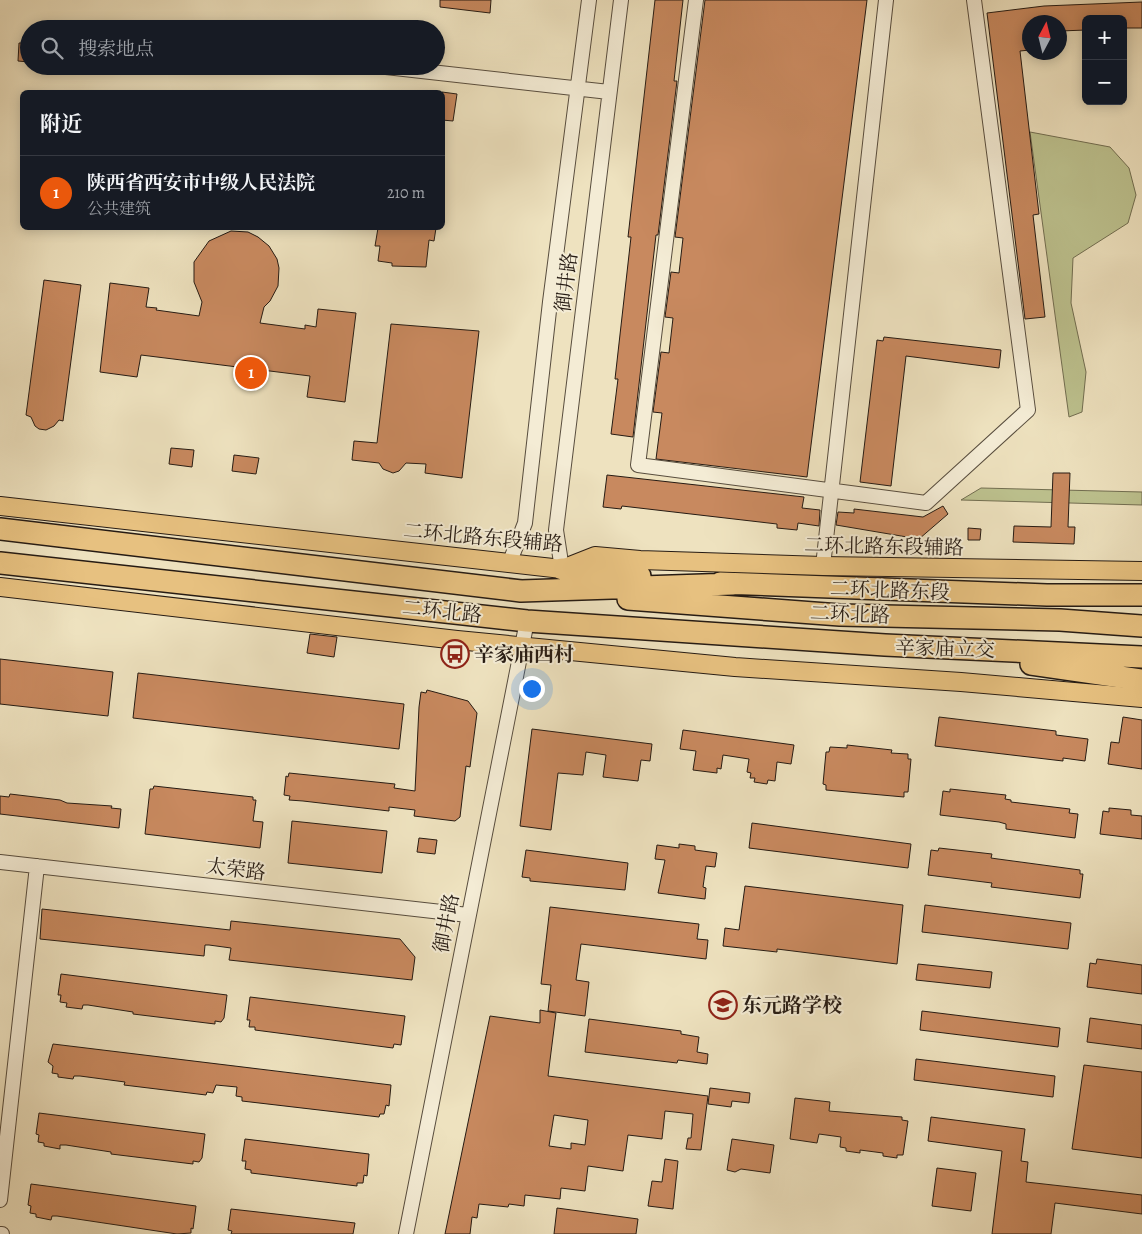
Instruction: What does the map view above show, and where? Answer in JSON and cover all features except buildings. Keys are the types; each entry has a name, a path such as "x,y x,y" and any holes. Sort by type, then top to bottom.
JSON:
{"highway":[{"name":"二环北路","path":"0,529 521,591 840,615 1060,620 1142,626"},
{"name":"二环北路","path":"0,563 527,621 885,646"},
{"path":"562,568 733,584"},
{"name":"二环北路","path":"521,591 733,584"},
{"name":"二环北路东段","path":"733,584 1047,596"},
{"path":"1047,596 1142,595"},
{"path":"1047,596 1142,604"},
{"name":"辛家庙立交","path":"885,646 1142,657"},
{"name":"辛家庙立交","path":"885,646 1142,680"}],"main road":[{"name":"二环北路东段辅路","path":"0,506 509,564 562,568 595,556 640,560 823,566 1142,571"},
{"path":"0,587 522,647 735,668 951,682 1142,698"}],"street":[{"name":"御井路","path":"509,564 525,523 589,0"},
{"name":"御井路","path":"562,568 556,530 620,0"},
{"path":"696,0 638,465 926,503 1028,410 974,0"},
{"path":"823,566 886,0"},
{"path":"445,74 609,92"},
{"name":"御井路","path":"406,1234 527,621"},
{"name":"太荣路","path":"0,862 468,915"},
{"path":"0,1200 37,866"}],"green space":[{"path":"1030,132 1110,147 1129,168 1136,195 1128,223 1073,258 1071,303 1086,372 1082,412 1069,417"},
{"path":"981,488 1142,492 1142,505 961,500"}],"place":[{"name":"陕西省西安市中级人民法院","path":"251,373"},
{"name":"辛家庙西村","path":"455,654"},
{"name":"东元路学校","path":"723,1005"}]}
